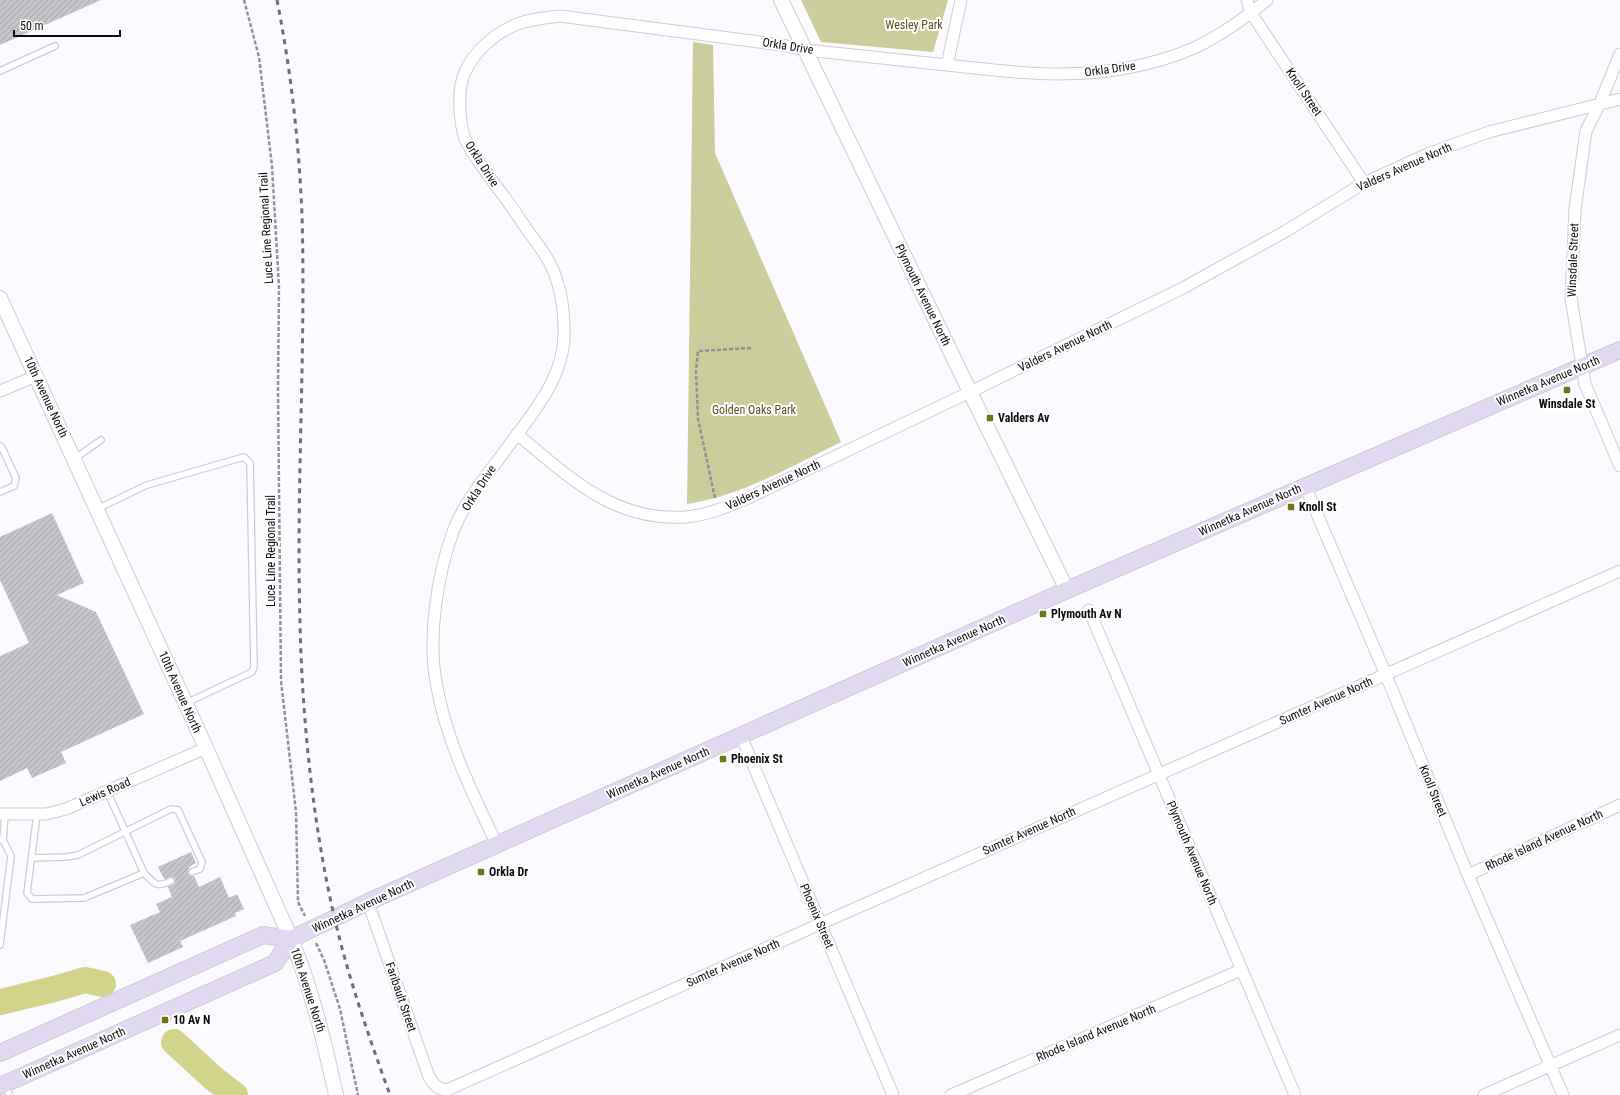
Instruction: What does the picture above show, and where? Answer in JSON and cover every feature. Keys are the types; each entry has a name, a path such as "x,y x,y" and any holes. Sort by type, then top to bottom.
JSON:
{"main road":[{"name":"Winnetka Avenue North","path":"3,1086 275,963 291,939 368,902 1067,590 1620,350"},
{"path":"0,1053 263,935 291,939"}],"street":[{"name":"Plymouth Avenue North","path":"782,0 970,392 1067,590"},
{"path":"947,65 961,0"},
{"name":"Knoll Street","path":"1247,0 1251,13 1364,183"},
{"name":"Orkla Drive","path":"497,845 459,760 445,723 436,685 433,645 435,605 443,567 454,528 474,492 537,407 552,384 561,358 565,331 562,302 557,279 544,253 477,159 465,139 460,116 460,92 464,73 477,53 493,37 514,25 537,19 560,16 782,45 806,50 1015,73 1059,74 1102,72 1150,63 1194,48 1226,30 1267,0"},
{"name":"Winsdale Street","path":"1620,54 1600,104 1586,131 1575,209 1571,298 1581,367 1585,384 1620,466"},
{"name":"Valders Avenue North","path":"517,434 576,482 600,498 628,510 657,516 687,517 717,511 744,500 970,392 1183,288 1286,231 1364,183 1430,153 1489,132 1620,99"},
{"name":"10th Avenue North","path":"2,307 36,376 97,509 291,939 304,970 314,1001 336,1095"},
{"path":"0,391 36,376"},
{"name":"Knoll Street","path":"1305,486 1386,675 1468,875 1563,1095"},
{"name":"Sumter Avenue North","path":"439,1089 447,1090 454,1088 820,924 1620,572"},
{"name":"Plymouth Avenue North","path":"1089,610 1295,1095"},
{"name":"Phoenix Street","path":"741,736 893,1095"},
{"name":"Lewis Road","path":"3,814 37,814 66,809 206,748"},
{"name":"Rhode Island Avenue North","path":"1468,875 1620,805"},
{"name":"Faribault Street","path":"368,902 429,1077 433,1085 439,1089"},
{"name":"Rhode Island Avenue North","path":"951,1095 1241,970"},
{"path":"1484,1095 1620,1035"}],"lane":[{"path":"0,71 55,46"},
{"path":"74,459 101,440"},
{"path":"0,446 16,478 14,486 0,492"},
{"path":"97,509 147,485 244,457 250,463 254,667 252,672 185,703"},
{"path":"106,791 144,873 155,884 161,886 172,881"},
{"path":"32,858 66,858 78,855 171,809 178,810 202,862 200,869 192,872"},
{"path":"0,945 11,856 2,840 3,814"},
{"path":"37,814 27,893 32,899 84,898 144,873"}],"path":[{"name":"Luce Line Regional Trail","path":"244,0 259,57 272,166 279,287 278,390 281,681 296,812 298,902 324,960 340,1009 358,1095"},
{"path":"717,511 698,419 696,370 698,351 752,348"}],"green space":[{"name":"Wesley Park","path":"801,0 948,0 933,52 821,42"},
{"name":"Golden Oaks Park","path":"693,42 713,45 715,153 841,442 747,487 707,500 687,504"}],"building":[{"path":"0,0 101,0 0,45"},
{"path":"52,513 84,583 57,595 96,612 144,714 61,752 66,763 32,778 27,768 0,781 0,656 29,643 0,580 0,537"},
{"path":"191,852 196,863 189,867 188,873 194,876 199,887 220,877 229,898 237,894 244,909 235,913 236,916 180,941 183,947 148,963 130,925 160,912 156,904 172,897 168,887 174,884 175,879 171,877 164,879 158,867"}],"waterway":[{"path":"0,1002 85,980 103,984"},
{"path":"174,1042 213,1078 235,1095"}],"railway":[{"path":"277,0 294,107 302,215 303,317 299,571 301,659 306,734 315,810 327,884 335,920 360,1008 390,1095"}],"place":[{"name":"Winsdale St","path":"1567,390"},
{"name":"Valders Av","path":"990,418"},
{"name":"Knoll St","path":"1291,507"},
{"name":"Plymouth Av N","path":"1043,614"},
{"name":"Phoenix St","path":"723,759"},
{"name":"Orkla Dr","path":"481,872"},
{"name":"10 Av N","path":"165,1020"}]}
